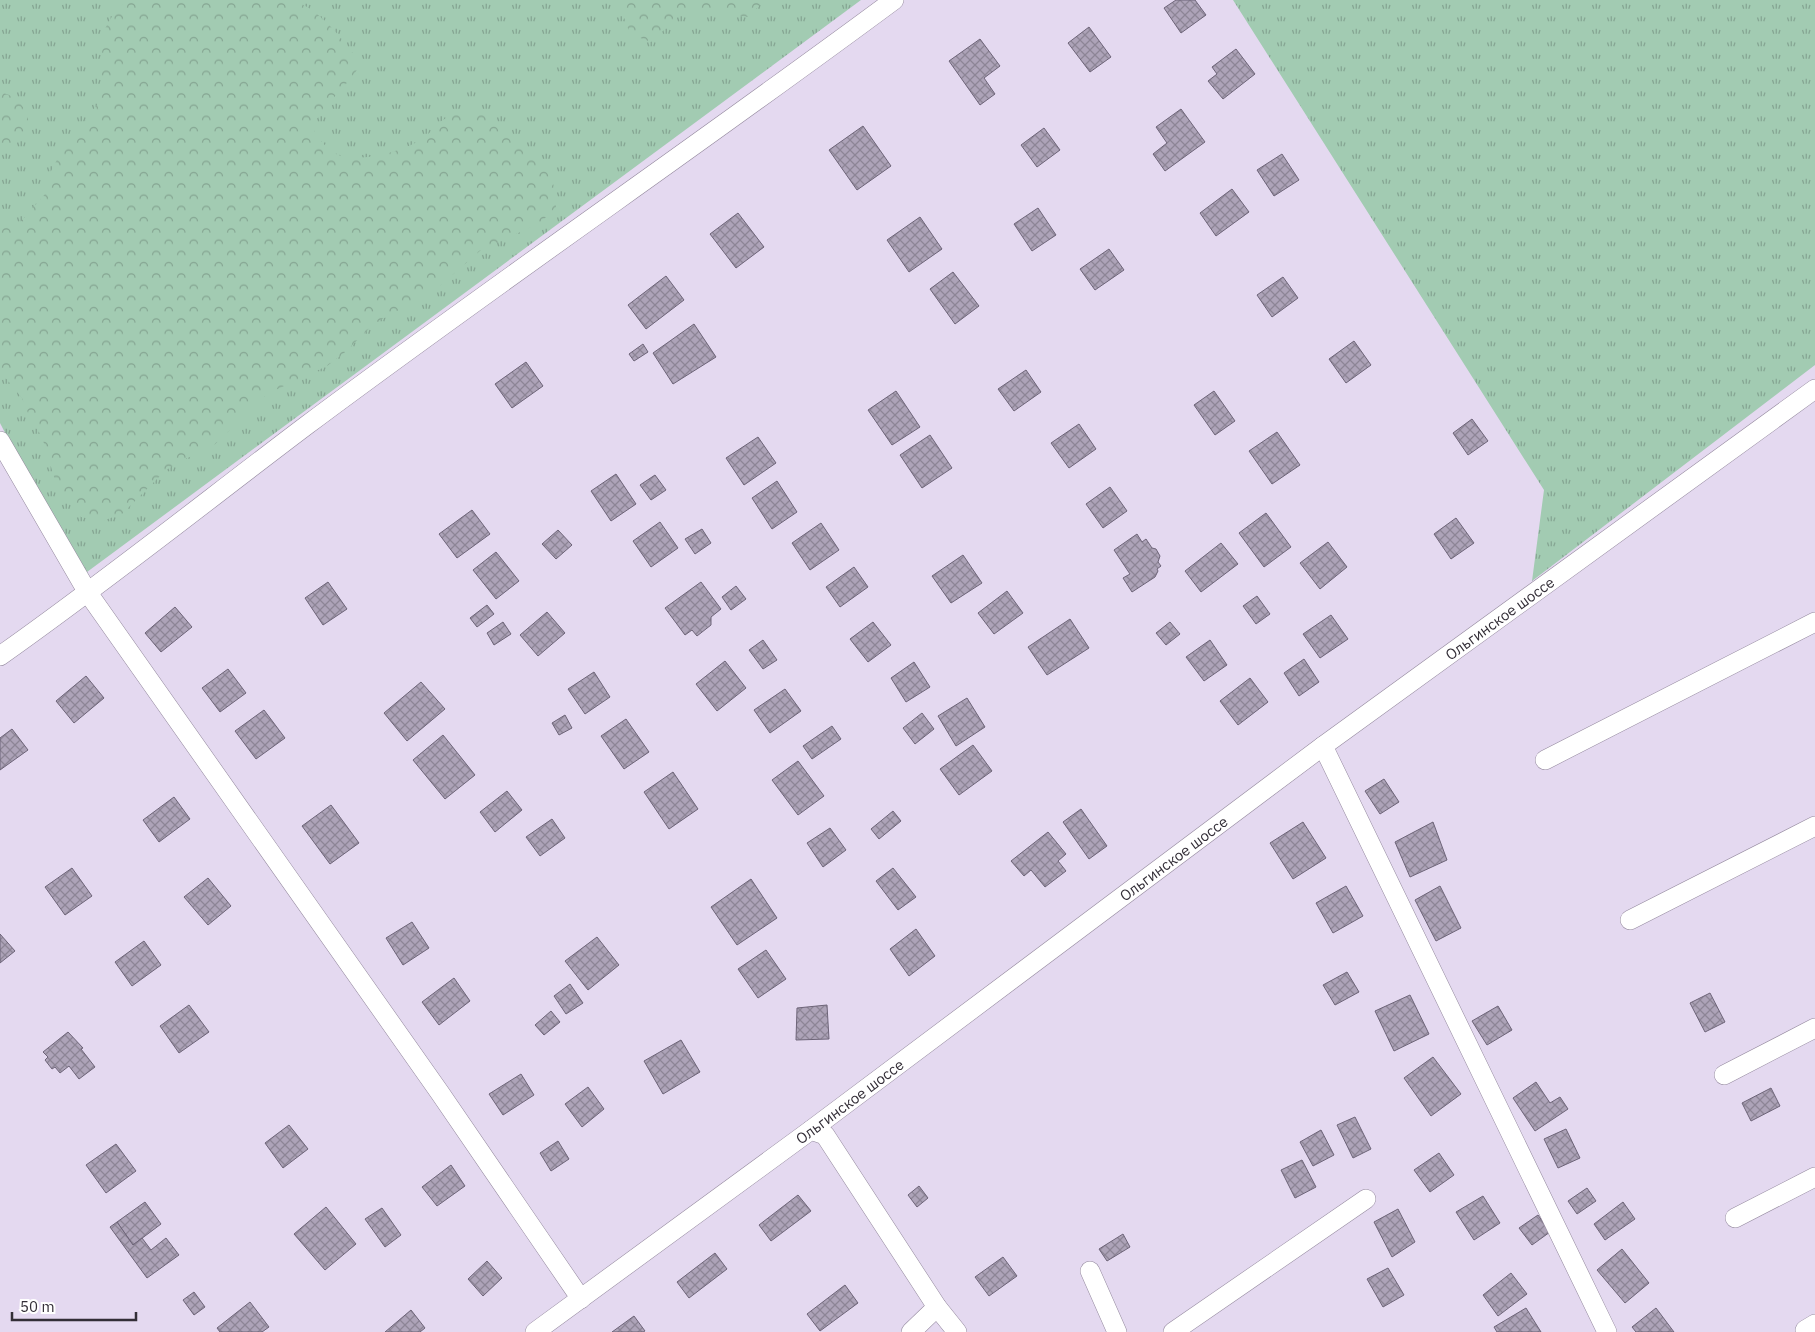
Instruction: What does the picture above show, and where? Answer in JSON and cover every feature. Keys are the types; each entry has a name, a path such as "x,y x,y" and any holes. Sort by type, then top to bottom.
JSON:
{"street":[{"path":"0,656 88,593 308,425 751,106 894,0"},
{"name":"Ольгинское шоссе","path":"535,1332 811,1130 1323,746 1815,389"},
{"path":"0,441 88,593 434,1085 581,1299"},
{"path":"1545,760 1815,622"},
{"path":"1323,746 1606,1332"},
{"path":"1630,920 1815,826"},
{"path":"1724,1075 1815,1028"},
{"path":"811,1130 824,1136 937,1307 957,1332"},
{"path":"1735,1218 1815,1176"},
{"path":"1173,1332 1366,1199"},
{"path":"1090,1272 1117,1332"},
{"path":"911,1332 937,1307"}],"green space":[{"path":"0,0 861,0 87,572 72,563 0,423"},
{"path":"127,0 278,0 296,2 307,7 333,29 361,64 349,81 323,110 312,127 328,148 336,154 350,157 361,158 384,154 417,142 448,117 465,112 482,113 495,119 506,128 545,168 554,188 556,207 540,223 481,250 435,290 375,323 344,353 327,366 267,394 208,451 187,458 166,470 122,514 102,521 81,517 66,500 55,480 42,437 30,418 22,398 0,371 0,229 18,225 45,194 50,173 60,154 100,101 103,32 114,13"},
{"path":"626,0 765,0 748,17 704,10 682,13 651,42 630,34 622,12"},
{"path":"1233,0 1815,0 1815,365 1532,581 1544,490"},
{"path":"0,92 19,101 25,111 31,131 13,146 0,145"}],"building":[{"path":"1176,0 1195,0 1206,15 1181,33 1164,8"},
{"path":"1089,27 1111,57 1090,72 1068,43"},
{"path":"980,39 1000,66 984,78 995,94 980,105 949,61"},
{"path":"1236,49 1255,74 1223,99 1208,81 1217,74 1212,67"},
{"path":"1181,109 1205,142 1165,171 1153,154 1167,143 1156,127"},
{"path":"863,126 891,166 857,190 829,150"},
{"path":"1044,128 1060,150 1037,167 1021,145"},
{"path":"1282,154 1299,180 1274,196 1257,170"},
{"path":"1232,189 1249,212 1216,236 1200,213"},
{"path":"1038,208 1056,235 1032,251 1014,224"},
{"path":"738,213 764,247 736,268 710,234"},
{"path":"920,217 942,249 909,272 887,240"},
{"path":"1109,249 1124,270 1095,290 1080,269"},
{"path":"953,272 979,306 955,324 930,289"},
{"path":"666,276 684,300 646,329 628,305"},
{"path":"1283,277 1298,298 1272,317 1257,295"},
{"path":"694,324 716,357 673,384 653,353"},
{"path":"1354,341 1371,365 1346,383 1329,359"},
{"path":"643,344 648,352 634,361 629,354"},
{"path":"526,362 543,386 512,408 495,384"},
{"path":"1026,370 1041,392 1014,411 998,389"},
{"path":"896,391 920,427 892,445 868,410"},
{"path":"1214,391 1235,421 1215,435 1194,405"},
{"path":"1472,419 1488,441 1468,455 1453,433"},
{"path":"1079,424 1096,449 1069,468 1051,443"},
{"path":"1277,432 1300,465 1272,484 1249,451"},
{"path":"930,435 952,468 922,488 900,455"},
{"path":"758,437 776,463 744,485 726,458"},
{"path":"616,474 636,504 611,521 591,491"},
{"path":"655,475 666,490 651,500 640,485"},
{"path":"777,481 797,512 772,529 752,498"},
{"path":"1110,487 1127,511 1103,528 1086,504"},
{"path":"472,510 490,534 457,558 439,534"},
{"path":"1266,513 1291,547 1264,567 1239,533"},
{"path":"1456,518 1474,543 1451,559 1434,534"},
{"path":"660,522 678,548 651,567 633,541"},
{"path":"821,523 839,550 810,570 792,543"},
{"path":"702,529 711,543 695,554 685,539"},
{"path":"558,530 572,545 556,559 542,544"},
{"path":"1137,534 1142,542 1146,539 1152,548 1156,549 1160,556 1158,562 1161,566 1157,569 1155,577 1132,592 1123,578 1130,574 1114,550"},
{"path":"1328,542 1347,567 1320,589 1300,563"},
{"path":"1221,543 1238,564 1201,592 1185,571"},
{"path":"496,552 519,581 496,599 473,570"},
{"path":"963,555 982,583 951,603 932,576"},
{"path":"854,567 868,587 840,607 826,587"},
{"path":"328,582 347,609 323,625 305,598"},
{"path":"701,582 721,609 711,617 711,625 697,636 692,630 685,635 665,608"},
{"path":"736,586 746,599 731,610 722,597"},
{"path":"1007,591 1023,613 994,634 978,613"},
{"path":"1257,596 1270,614 1256,624 1243,606"},
{"path":"487,605 494,614 477,627 470,618"},
{"path":"175,607 192,627 161,652 145,633"},
{"path":"547,612 565,633 538,656 520,635"},
{"path":"1331,615 1348,639 1320,658 1303,634"},
{"path":"1070,619 1089,648 1047,675 1028,647"},
{"path":"503,622 511,634 494,645 487,633"},
{"path":"873,622 891,645 868,662 850,639"},
{"path":"1170,622 1180,634 1166,645 1156,633"},
{"path":"763,640 777,660 763,669 749,650"},
{"path":"1210,640 1227,665 1204,681 1186,657"},
{"path":"1304,659 1319,682 1299,696 1284,673"},
{"path":"725,661 746,688 717,711 696,684"},
{"path":"914,662 930,687 906,702 891,678"},
{"path":"228,669 246,693 220,712 202,688"},
{"path":"594,672 610,697 585,714 568,689"},
{"path":"86,676 104,698 74,723 56,701"},
{"path":"1250,678 1268,702 1238,725 1220,701"},
{"path":"421,682 445,709 407,741 384,713"},
{"path":"785,689 801,711 770,733 754,710"},
{"path":"967,698 985,727 956,746 938,716"},
{"path":"264,710 285,738 256,759 235,731"},
{"path":"922,713 934,729 915,744 903,728"},
{"path":"565,715 572,728 559,735 552,723"},
{"path":"626,719 649,752 624,769 601,736"},
{"path":"832,726 841,739 812,759 803,746"},
{"path":"12,729 28,750 0,770 0,738"},
{"path":"443,735 475,775 445,799 413,760"},
{"path":"973,745 992,771 959,795 940,769"},
{"path":"798,761 824,796 798,815 772,780"},
{"path":"673,772 698,809 669,829 644,792"},
{"path":"1384,779 1399,802 1380,814 1365,791"},
{"path":"507,791 522,810 495,832 480,812"},
{"path":"174,797 190,819 159,842 143,820"},
{"path":"331,805 359,843 330,864 302,826"},
{"path":"1081,809 1107,846 1089,859 1063,822"},
{"path":"893,811 901,821 879,839 871,829"},
{"path":"552,819 565,838 540,856 526,837"},
{"path":"1303,822 1326,858 1293,879 1270,843"},
{"path":"1433,822 1447,860 1410,877 1395,842"},
{"path":"830,828 846,850 823,867 807,843"},
{"path":"1048,832 1066,854 1058,861 1066,871 1045,887 1031,870 1024,876 1011,861"},
{"path":"72,868 92,896 65,915 45,887"},
{"path":"893,868 916,897 898,910 876,881"},
{"path":"208,878 231,906 208,925 184,897"},
{"path":"751,879 777,918 737,945 711,907"},
{"path":"1346,886 1363,916 1333,933 1316,903"},
{"path":"1440,886 1461,928 1436,941 1415,900"},
{"path":"412,922 429,948 403,965 386,938"},
{"path":"916,929 935,956 909,976 890,949"},
{"path":"0,934 15,951 0,963"},
{"path":"597,937 619,965 588,990 565,961"},
{"path":"144,941 161,965 132,986 115,962"},
{"path":"766,950 786,979 758,998 738,969"},
{"path":"1347,972 1359,992 1335,1005 1323,985"},
{"path":"454,978 470,1001 439,1025 422,1002"},
{"path":"570,984 583,1003 566,1014 554,996"},
{"path":"1710,993 1725,1022 1705,1032 1690,1003"},
{"path":"1410,995 1429,1034 1394,1051 1375,1011"},
{"path":"189,1005 209,1032 179,1053 160,1026"},
{"path":"827,1005 829,1039 796,1040 797,1008"},
{"path":"1498,1006 1512,1030 1487,1045 1472,1021"},
{"path":"551,1011 560,1022 544,1035 535,1025"},
{"path":"68,1032 83,1048 81,1049 95,1067 79,1079 69,1066 60,1073 55,1067 52,1069 45,1060 48,1057 43,1052"},
{"path":"681,1040 700,1072 663,1094 644,1061"},
{"path":"1433,1057 1461,1094 1431,1116 1404,1078"},
{"path":"521,1074 534,1095 503,1115 489,1094"},
{"path":"1536,1082 1550,1103 1560,1097 1568,1109 1535,1131 1513,1098"},
{"path":"588,1087 604,1109 582,1127 565,1104"},
{"path":"1771,1088 1780,1106 1751,1121 1742,1103"},
{"path":"1355,1117 1371,1149 1353,1158 1337,1125"},
{"path":"289,1125 308,1149 283,1168 265,1143"},
{"path":"1566,1129 1580,1158 1558,1168 1544,1139"},
{"path":"1321,1130 1334,1155 1313,1166 1300,1142"},
{"path":"558,1141 569,1159 551,1171 540,1153"},
{"path":"116,1144 136,1171 106,1193 86,1165"},
{"path":"1439,1153 1454,1175 1430,1192 1414,1170"},
{"path":"1302,1160 1316,1187 1295,1198 1281,1170"},
{"path":"451,1165 465,1186 437,1206 422,1187"},
{"path":"919,1186 928,1198 917,1207 908,1195"},
{"path":"1587,1188 1596,1201 1577,1214 1568,1201"},
{"path":"798,1195 811,1211 771,1241 759,1225"},
{"path":"1483,1196 1500,1223 1474,1240 1456,1212"},
{"path":"145,1202 161,1224 133,1245 117,1222"},
{"path":"1623,1202 1635,1219 1605,1240 1594,1224"},
{"path":"326,1207 356,1244 325,1270 294,1234"},
{"path":"382,1208 401,1235 385,1247 365,1219"},
{"path":"1398,1209 1415,1242 1392,1257 1374,1222"},
{"path":"1538,1215 1550,1232 1532,1245 1519,1228"},
{"path":"117,1222 133,1245 142,1238 151,1250 166,1238 179,1255 147,1278 110,1227"},
{"path":"1123,1234 1130,1247 1107,1261 1099,1249"},
{"path":"1622,1249 1649,1283 1625,1303 1597,1270"},
{"path":"715,1253 727,1269 689,1298 677,1282"},
{"path":"1003,1257 1017,1276 989,1296 975,1277"},
{"path":"487,1261 502,1278 483,1296 468,1279"},
{"path":"1388,1268 1404,1295 1383,1307 1367,1279"},
{"path":"1511,1273 1527,1294 1498,1316 1483,1295"},
{"path":"845,1285 858,1303 820,1331 807,1314"},
{"path":"194,1292 205,1307 194,1315 183,1300"},
{"path":"250,1302 269,1327 262,1332 220,1332 217,1328"},
{"path":"1526,1308 1541,1332 1497,1332 1494,1327"},
{"path":"1656,1308 1674,1332 1636,1332 1632,1327"},
{"path":"411,1310 425,1328 420,1332 385,1332"},
{"path":"634,1316 645,1331 612,1332"}]}
